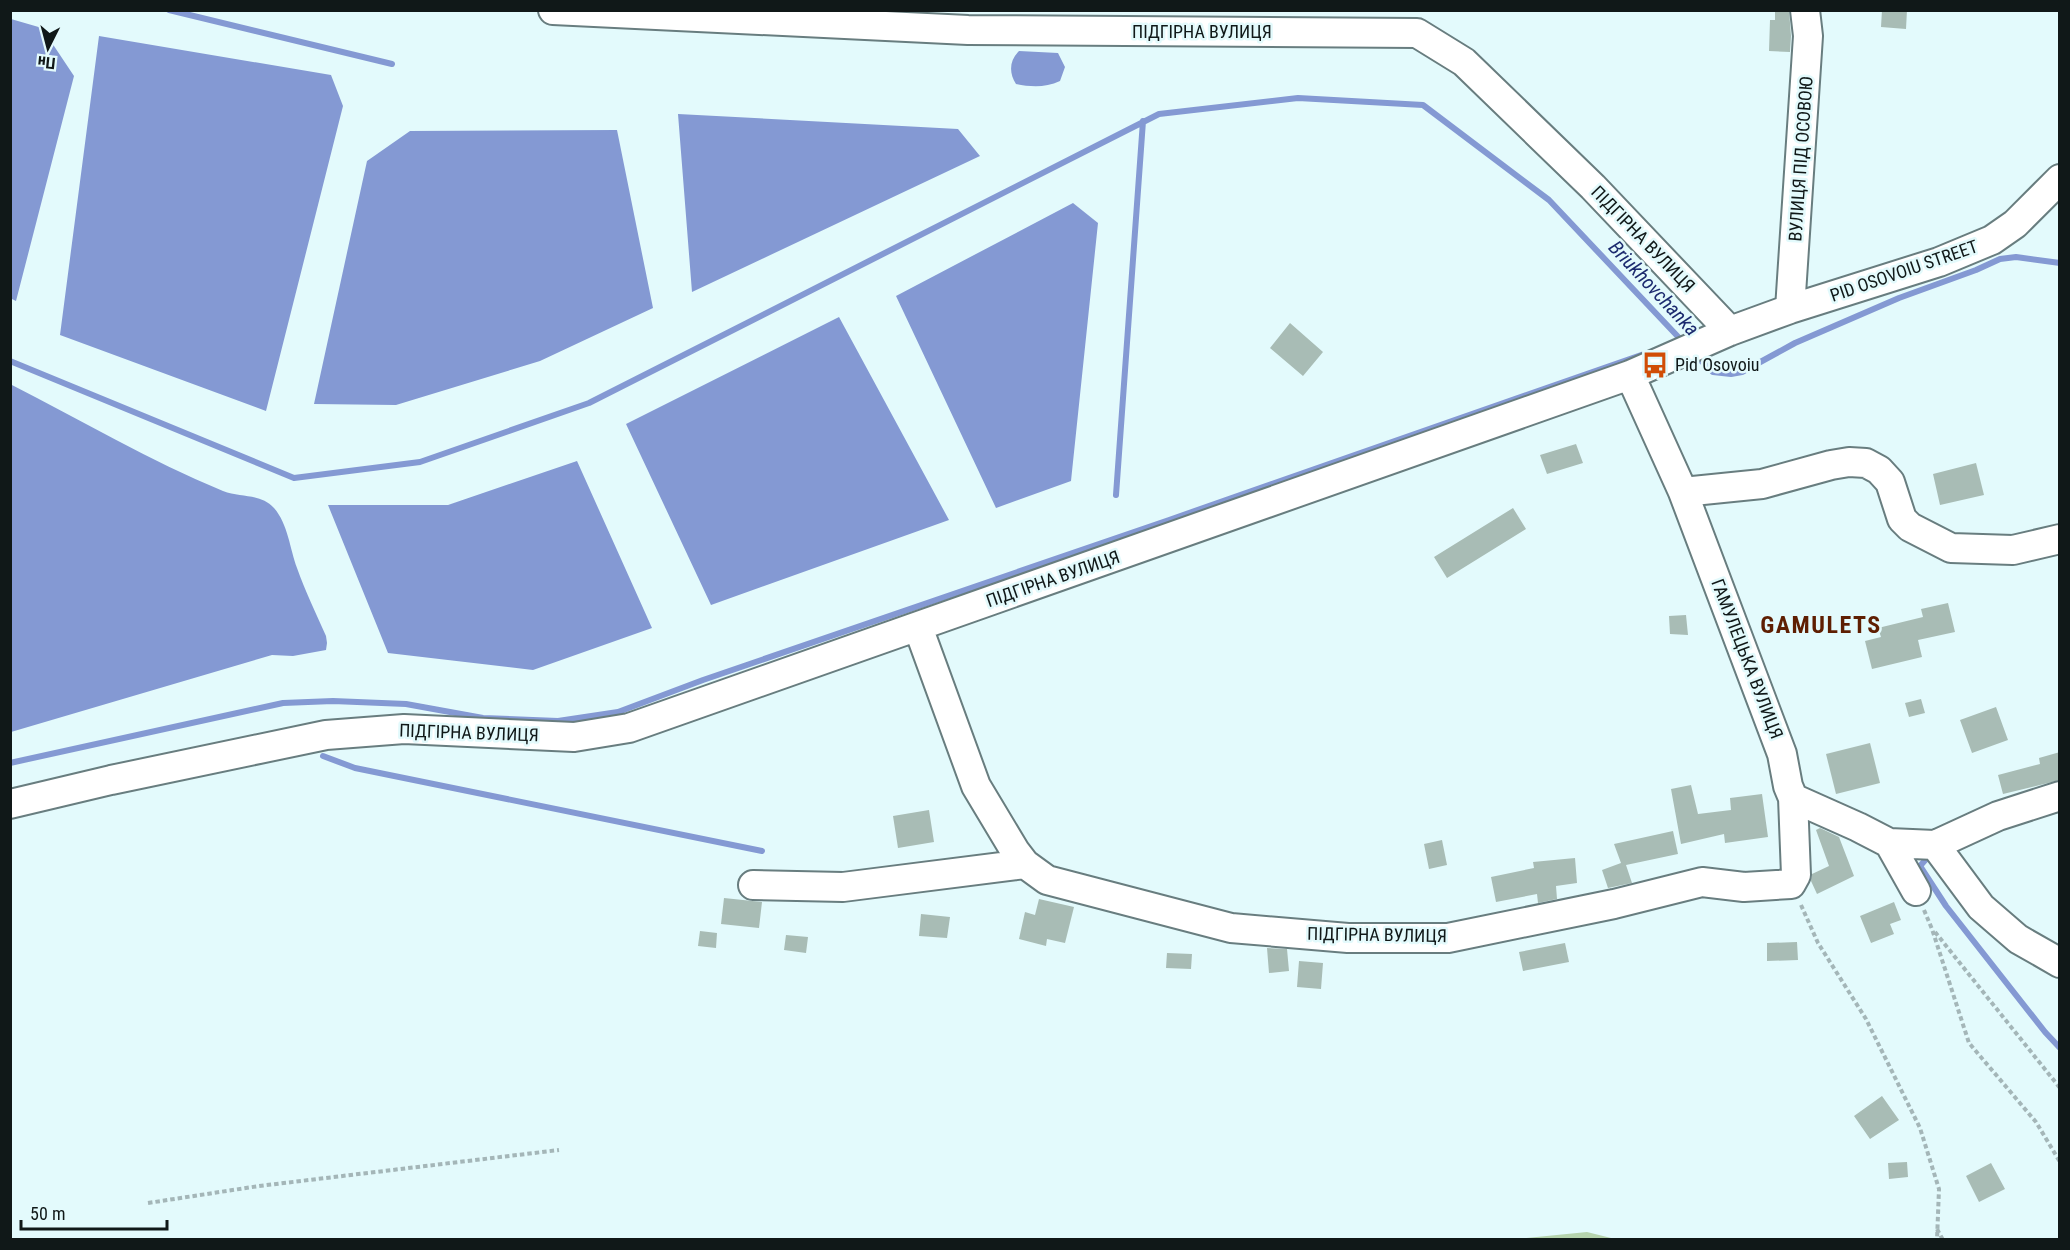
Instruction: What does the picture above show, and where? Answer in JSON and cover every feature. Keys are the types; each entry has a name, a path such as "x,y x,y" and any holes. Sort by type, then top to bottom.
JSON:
{"street":[{"name":"ПІДГІРНА ВУЛИЦЯ","path":"553,10 968,30 1417,33 1464,62 1593,187 1719,336"},
{"name":"ВУЛИЦЯ ПІД ОСОВОЮ","path":"1791,309 1808,36 1805,10"},
{"name":"PID OSOVOIU STREET","path":"1676,356 1719,336 1791,309 1939,262 1992,240 2015,224 2060,179"},
{"name":"ПІДГІРНА ВУЛИЦЯ","path":"10,804 111,780 326,735 404,729 574,737 629,728 1629,375 1676,356"},
{"name":"ГАМУЛЕЦЬКА ВУЛИЦЯ","path":"1629,375 1683,492 1782,754 1788,786 1793,798"},
{"path":"1683,492 1762,484 1831,465 1849,462 1866,463 1879,470 1890,482 1902,519 1910,527 1951,548 2013,550 2060,539"},
{"name":"ПІДГІРНА ВУЛИЦЯ","path":"918,627 976,786 1015,851 1025,864 1047,880 1231,928 1348,938 1448,938 1614,904 1702,882 1744,887 1791,884"},
{"path":"1791,884 1796,875 1793,798 1888,843 1935,845 1998,816 2060,796"},
{"path":"1888,843 1916,891"},
{"path":"1935,845 1980,907 2018,939 2060,963"},
{"path":"753,885 843,887 1025,864"}],"path":[{"path":"1791,884 1818,943 1866,1019 1920,1128 1939,1189 1937,1239"},
{"path":"2060,1088 1932,929 1969,1043 2036,1122 2060,1162"},
{"path":"148,1203 259,1186 559,1150"},
{"path":"1937,1228 1944,1239"}],"green space":[{"path":"1587,1232 1615,1239 1515,1239"}],"water":[{"path":"11,19 42,28 74,76 16,301 10,298"},
{"path":"99,36 331,75 343,106 266,411 60,335"},
{"path":"1019,51 1058,53 1065,67 1060,81 1038,86 1016,84 1011,67"},
{"path":"678,114 958,129 980,156 692,292"},
{"path":"617,130 653,308 540,361 396,405 314,404 367,161 410,131"},
{"path":"1073,203 1098,223 1071,481 996,508 896,296"},
{"path":"839,317 949,520 711,605 626,424"},
{"path":"10,384 196,479 223,491 269,503 279,514 286,529 300,577 326,636 326,650 293,656 272,655 11,732"},
{"path":"577,461 652,628 533,670 388,653 328,505 448,505"}],"building":[{"path":"1775,10 1789,10 1790,52 1769,51 1770,20 1775,20"},
{"path":"1882,10 1907,10 1906,29 1881,27"},
{"path":"1290,323 1323,352 1303,376 1270,348"},
{"path":"1576,444 1583,463 1547,474 1540,455"},
{"path":"1976,463 1984,495 1940,505 1933,474"},
{"path":"1513,508 1526,529 1447,578 1434,557"},
{"path":"1948,603 1955,632 1918,640 1922,657 1872,669 1865,641 1881,637 1878,628 1923,617 1921,609"},
{"path":"1686,615 1688,635 1670,634 1669,616"},
{"path":"1921,699 1925,713 1909,717 1905,703"},
{"path":"1996,707 2008,740 1972,753 1960,720"},
{"path":"1870,743 1880,783 1836,794 1826,754"},
{"path":"2060,752 2060,780 2003,794 1998,775 2040,764 2039,758"},
{"path":"1691,785 1698,814 1731,810 1730,798 1762,794 1768,837 1725,843 1724,834 1681,844 1671,789"},
{"path":"929,810 934,842 898,848 893,816"},
{"path":"1820,828 1839,837 1854,876 1817,894 1811,881 1812,874 1829,866 1816,830"},
{"path":"1673,831 1678,854 1626,865 1632,883 1608,888 1602,870 1621,863 1614,844"},
{"path":"1442,840 1447,865 1429,869 1424,844"},
{"path":"1575,858 1577,883 1556,886 1557,899 1538,903 1537,894 1496,902 1491,877 1534,868 1533,862"},
{"path":"724,898 762,902 759,928 721,924"},
{"path":"1039,899 1074,907 1065,943 1047,939 1046,946 1019,939 1025,912 1035,915"},
{"path":"1894,902 1901,920 1890,924 1894,934 1871,943 1860,916"},
{"path":"921,914 950,917 947,938 919,936"},
{"path":"700,931 717,933 716,948 698,946"},
{"path":"786,935 808,937 806,953 784,950"},
{"path":"1797,942 1798,960 1767,961 1767,943"},
{"path":"1565,943 1569,962 1523,971 1519,952"},
{"path":"1267,948 1287,949 1289,971 1269,973"},
{"path":"1167,953 1192,954 1191,969 1166,968"},
{"path":"1299,961 1323,963 1321,989 1297,987"},
{"path":"1882,1096 1899,1120 1870,1139 1854,1116"},
{"path":"1907,1162 1908,1177 1889,1179 1888,1163"},
{"path":"1991,1163 2005,1189 1979,1202 1966,1176"}],"waterway":[{"path":"169,10 392,64"},
{"path":"10,361 294,478 420,462 589,403 1159,114 1298,98 1423,105 1549,200 1683,342"},
{"path":"1116,495 1143,121"},
{"name":"Briukhovchanka","path":"1694,354 1713,372 1731,374 1742,372 1795,343 1899,298 2000,259 2016,257 2060,263"},
{"path":"10,763 283,703 333,701 406,704 483,718 558,721 618,712 703,680 1647,353"},
{"path":"323,756 355,768 762,851"},
{"path":"1928,857 1920,866 1946,906 2060,1048"}],"place":[{"name":"Pid Osovoiu","path":"1655,365"}],"district":[{"name":"GAMULETS","path":"1821,625"}]}
